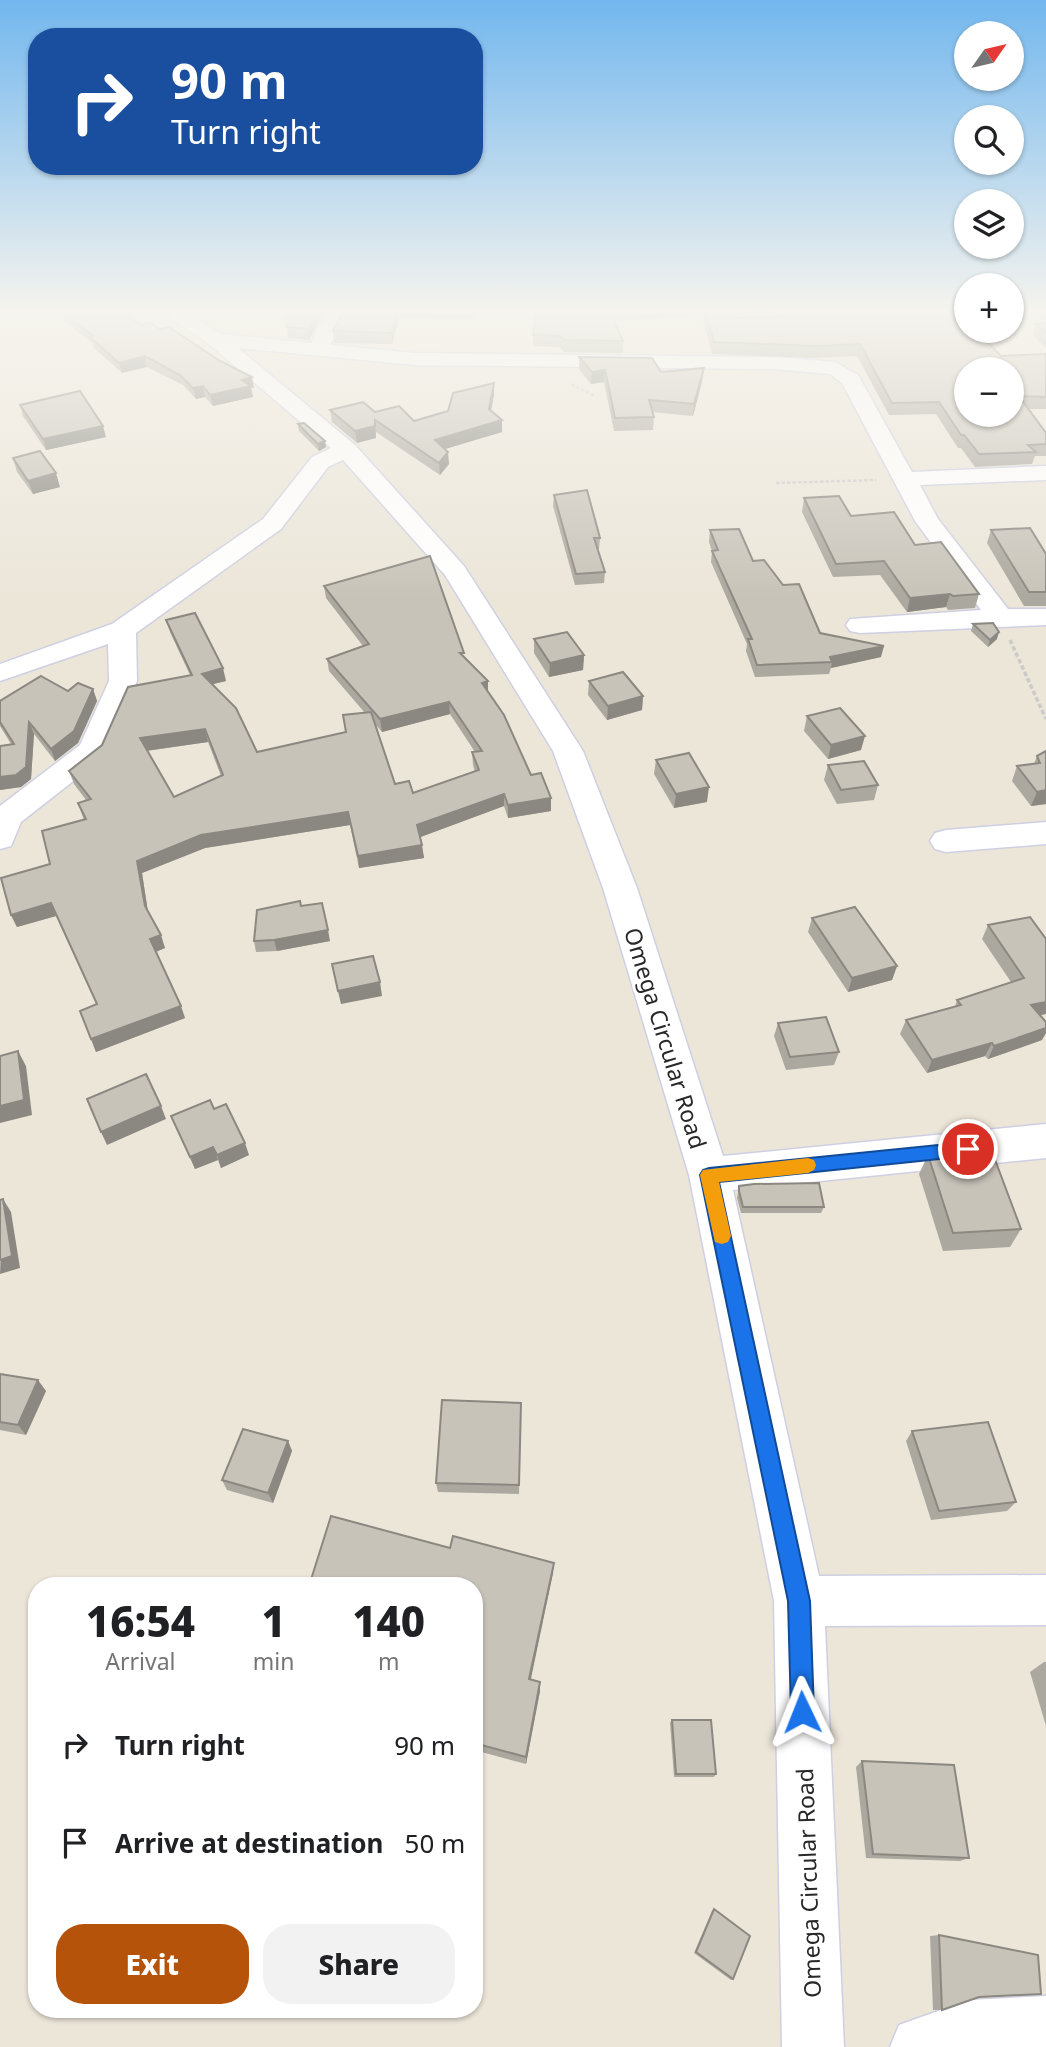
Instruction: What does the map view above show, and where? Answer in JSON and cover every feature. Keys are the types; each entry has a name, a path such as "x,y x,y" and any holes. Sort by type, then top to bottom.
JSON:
{"street":[{"name":"Omega Circular Road","path":"298,409 347,450 455,571 568,751 620,888 709,1175 799,1601 813,2047"},
{"path":"866,409 927,521 1000,617"},
{"path":"0,673 122,630 272,524 320,462 347,450"},
{"path":"905,479 1046,473"},
{"path":"860,625 1046,617"},
{"path":"0,838 6,817 93,750 123,681 122,630"},
{"path":"946,841 1046,833"},
{"path":"709,1175 1046,1141"},
{"path":"799,1601 1046,1601"},
{"path":"921,2047 969,2031 1046,2026"}],"path":[{"path":"776,483 905,479"},
{"path":"1000,617 1046,719"}],"building":[{"path":"22,409 92,409 103,426 43,439"},
{"path":"371,409 375,412 402,409 414,421 449,409 489,409 502,420 435,440 448,452 439,463 375,420 375,426 355,431 330,410"},
{"path":"613,409 652,409 654,417 615,418"},
{"path":"943,409 954,409 954,424"},
{"path":"1024,409 1028,409 1046,433 1046,444 1028,445 1036,452 979,454 956,427 1024,427"},
{"path":"304,423 325,441 318,444 298,424"},
{"path":"40,451 56,473 28,481 13,458"},
{"path":"587,490 600,538 594,538 605,572 576,574 554,495"},
{"path":"839,496 851,516 894,512 915,545 941,542 979,594 910,598 884,561 836,564 804,498"},
{"path":"1030,528 1046,554 1046,592 1029,592 991,530"},
{"path":"739,529 753,561 764,560 783,585 799,584 820,633 884,646 830,657 832,662 757,665 748,639 752,639 712,551 718,550 710,530"},
{"path":"430,556 464,653 460,653 488,681 482,683 504,715 531,775 541,773 551,798 508,805 504,794 417,825 422,845 358,856 348,812 201,835 137,861 145,906 161,935 150,939 181,1006 91,1039 80,1011 97,1004 51,903 11,915 1,878 50,864 42,831 86,819 78,803 91,799 69,771 102,745 128,687 192,675 166,620 195,613 223,668 202,674 236,708 257,752 346,732 343,715 371,712 395,784 409,781 413,793 479,770 472,752 482,751 449,702 380,719 327,659 369,644 324,586","holes":["205,729 223,775 174,797 140,738"]},
{"path":"993,623 999,632 990,640 973,624"},
{"path":"567,632 584,655 550,663 534,639"},
{"path":"623,672 643,696 608,706 589,681"},
{"path":"41,676 68,691 78,683 93,689 74,731 51,749 29,722 26,767 16,775 0,777 0,746 14,744 0,722 0,701"},
{"path":"840,708 865,736 831,745 807,716"},
{"path":"1046,751 1046,790 1037,792 1017,766 1040,763 1037,756"},
{"path":"689,753 709,787 676,794 656,760"},
{"path":"864,761 878,785 841,790 828,765"},
{"path":"300,901 301,906 322,903 328,930 254,941 257,910"},
{"path":"855,907 897,966 852,978 812,918"},
{"path":"1030,917 1046,939 1046,1002 1031,1005 1046,1022 1046,1028 994,1046 992,1043 932,1060 906,1020 961,1005 957,1000 1024,978 988,925"},
{"path":"373,956 380,982 338,991 332,964"},
{"path":"826,1017 839,1052 790,1057 778,1023"},
{"path":"18,1051 24,1100 0,1106 0,1056"},
{"path":"146,1074 161,1106 101,1132 87,1099"},
{"path":"210,1100 214,1109 226,1104 245,1143 217,1155 213,1147 190,1157 171,1116"},
{"path":"991,1149 1021,1229 953,1233 928,1155"},
{"path":"819,1183 824,1207 743,1207 739,1191 739,1186 754,1184"},
{"path":"3,1199 12,1256 0,1260 0,1200"},
{"path":"0,1374 38,1380 18,1425 0,1422"},
{"path":"442,1400 521,1403 519,1485 436,1483"},
{"path":"988,1422 1016,1502 939,1511 912,1431"},
{"path":"243,1429 288,1441 268,1493 222,1480"},
{"path":"331,1516 450,1548 453,1536 554,1563 529,1679 540,1682 526,1757 483,1745 483,1577 312,1577"},
{"path":"672,1720 711,1720 716,1774 676,1774"},
{"path":"862,1761 954,1765 969,1858 873,1854"},
{"path":"714,1909 750,1936 733,1979 696,1952"},
{"path":"939,1935 1038,1955 1041,1994 979,1997 942,2010"}],"slow traffic":[{"path":"722,1236 709,1175 808,1165"}],"route":[{"path":"802,1712 799,1601 709,1175 968,1149"}]}
